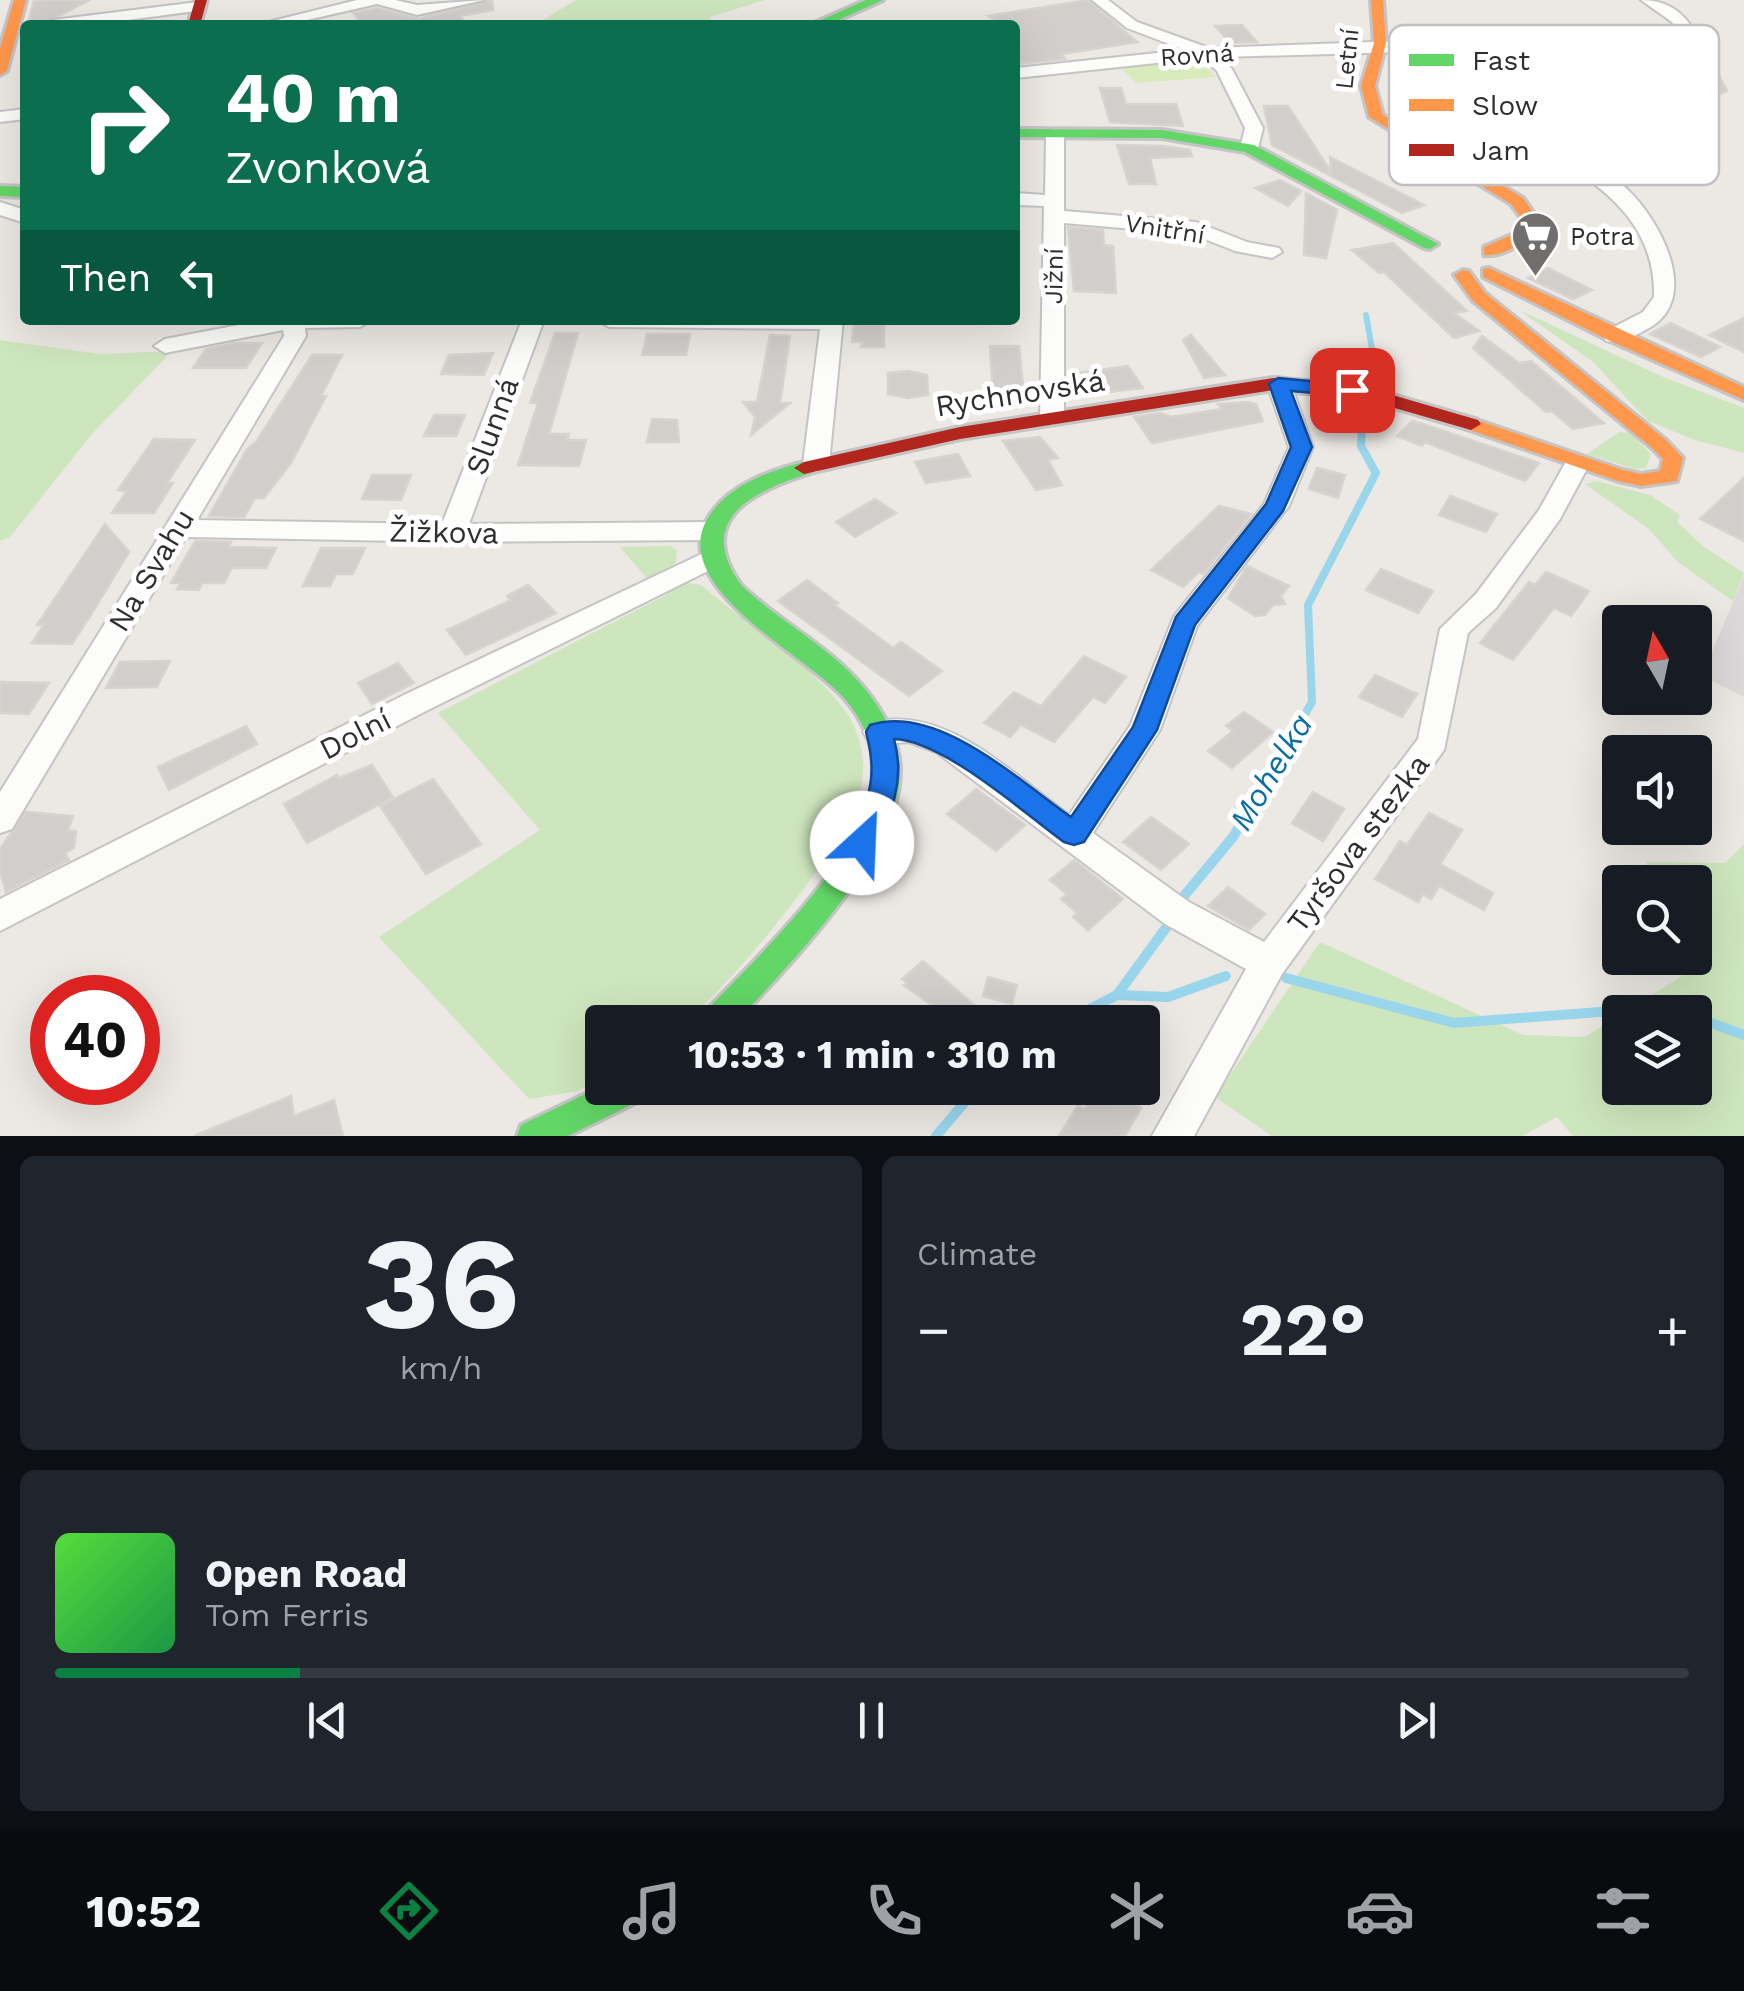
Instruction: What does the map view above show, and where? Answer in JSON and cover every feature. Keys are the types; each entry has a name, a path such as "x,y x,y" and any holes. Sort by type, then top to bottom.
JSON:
{"street":[{"path":"0,5 19,0 0,71"},
{"path":"287,20 377,0 416,10 477,0"},
{"path":"833,20 878,0"},
{"path":"1099,0 1132,24 1207,53 1224,68 1254,128 1249,148"},
{"name":"Letní","path":"1377,0 1380,44 1368,86 1376,118 1389,126"},
{"path":"1648,0 1682,25"},
{"path":"104,20 198,11"},
{"path":"1380,44 1389,45"},
{"name":"Rovná","path":"1020,73 1207,53 1380,44"},
{"name":"Rychnovská","path":"712,544 738,499 763,484 816,464 912,441 1278,384 1337,388 1435,410 1576,463 1641,480 1670,476 1674,466 1659,444 1442,264 1249,148 1208,139 1020,133"},
{"name":"Jižní","path":"1052,418 1055,134"},
{"name":"Letní","path":"1490,185 1516,200 1532,222 1524,235 1490,262"},
{"path":"1608,185 1639,214 1665,276 1668,296 1658,312 1614,336"},
{"name":"Vnitřní","path":"1020,200 1196,228 1242,247 1272,252"},
{"path":"1442,264 1459,241 1614,336 1744,394"},
{"path":"1442,264 1490,262"},
{"path":"165,346 275,325"},
{"name":"Na Svahu","path":"0,820 295,336 296,325"},
{"name":"Slunná","path":"452,533 531,325"},
{"path":"816,464 832,325"},
{"path":"1074,834 1144,730 1184,622 1276,506 1301,447 1278,384"},
{"name":"Tyršova stezka","path":"1172,1136 1269,963 1433,742 1454,629 1486,601 1551,514 1576,463"},
{"name":"Žižkova","path":"176,528 452,533 712,544"},
{"path":"712,544 718,574 750,608 852,689 879,732 886,760 885,792 862,843 788,943 731,1005"},
{"name":"Dolní","path":"0,916 417,702 712,544"},
{"name":"Tyršova stezka","path":"879,732 910,730 947,744 1177,913 1269,963"},
{"path":"533,1136 603,1105"}],"shaded area":[{"path":"1744,576 1744,697 1712,681 1712,652"}],"green space":[{"path":"576,0 765,0 710,17 711,20 543,20"},
{"path":"1198,59 1216,77 1136,83 1118,65"},
{"path":"1519,310 1663,377 1744,408 1744,453 1695,440 1648,421 1593,362"},
{"path":"0,340 100,354 172,351 92,434 10,537 0,541"},
{"path":"1619,432 1630,433 1651,454 1646,468 1635,469 1587,454"},
{"path":"1597,481 1650,495 1680,515 1677,522 1704,547 1744,573 1733,601 1678,562 1649,529 1585,484"},
{"path":"671,546 677,551 676,563 649,581 620,547"},
{"path":"682,582 701,585 825,687 853,724 863,766 860,791 850,816 811,879 758,947 704,1005 585,1005 585,1087 529,1099 379,937 540,830 438,713 664,596"},
{"path":"1744,844 1744,1136 1573,1136 1557,1117 1522,1136 1272,1136 1215,1097 1320,942 1523,1035 1585,1037 1602,1026 1602,1105 1712,1105 1712,995 1651,995 1682,975 1712,975 1712,865 1646,865 1725,863"}],"building":[{"path":"34,0 90,0 51,20 29,20"},
{"path":"492,0 493,10 460,16 463,20 359,20 353,13 377,8 418,19"},
{"path":"1088,0 1137,42 1062,54 1065,59 1020,64 1020,20 995,20 988,16"},
{"path":"1242,25 1257,42 1230,43 1215,26"},
{"path":"1719,75 1727,91 1719,95"},
{"path":"1100,88 1121,88 1126,104 1176,104 1183,126 1110,122"},
{"path":"1264,106 1288,106 1331,172 1330,157 1424,205 1402,213 1272,145"},
{"path":"1117,145 1190,150 1192,156 1150,158 1156,184 1129,184"},
{"path":"1280,180 1301,191 1288,206 1255,188"},
{"path":"1306,193 1337,210 1326,258 1304,255"},
{"path":"1068,227 1103,230 1104,245 1113,246 1116,293 1074,291"},
{"path":"1393,243 1467,311 1454,313 1479,331 1454,338 1384,272 1379,273 1352,250"},
{"path":"1548,268 1592,290 1573,299 1528,278"},
{"path":"1744,318 1744,352 1709,335"},
{"path":"1671,323 1720,347 1701,357 1650,334"},
{"path":"854,325 884,325 884,347 861,347 863,342 852,342"},
{"path":"555,333 578,333 549,434 569,434 567,440 586,440 579,466 518,465 538,403 530,403"},
{"path":"647,334 690,334 686,355 642,355"},
{"path":"770,335 790,336 780,403 790,403 751,435 755,417 743,402 757,402"},
{"path":"1191,335 1225,375 1204,378 1183,340"},
{"path":"1482,336 1519,363 1531,361 1604,423 1573,429 1552,411 1546,412 1473,348"},
{"path":"262,343 246,368 193,368 206,349"},
{"path":"990,346 1019,346 1024,396 993,396"},
{"path":"493,353 484,375 441,374 449,355"},
{"path":"312,355 342,355 321,396 326,396 291,463 264,498 255,498 244,517 209,516 247,449 256,442"},
{"path":"1128,366 1143,388 1091,394 1078,373"},
{"path":"908,371 927,375 928,395 908,398 888,394 888,373"},
{"path":"1218,404 1256,404 1263,421 1152,443 1134,417 1160,413 1171,417 1222,409"},
{"path":"434,415 465,415 456,436 424,436"},
{"path":"652,419 677,420 679,442 647,442"},
{"path":"1412,421 1539,463 1525,481 1425,442 1422,446 1397,436"},
{"path":"1040,437 1058,458 1048,460 1062,485 1036,490 1003,441"},
{"path":"154,439 195,440 167,483 173,483 154,513 112,513 127,491 118,490"},
{"path":"958,454 970,476 926,483 915,462"},
{"path":"1317,468 1345,475 1338,498 1309,489"},
{"path":"372,475 411,475 401,500 362,499"},
{"path":"1744,478 1744,541 1700,519"},
{"path":"1450,496 1497,514 1486,532 1439,515"},
{"path":"875,499 896,513 855,537 836,522"},
{"path":"1219,506 1251,514 1203,574 1199,572 1183,587 1151,570"},
{"path":"105,524 129,552 92,613 72,644 32,643 44,625 37,625"},
{"path":"195,541 231,542 228,547 276,548 266,568 232,568 224,583 202,583 199,590 177,589 181,583 171,583"},
{"path":"321,548 365,548 353,574 336,574 330,586 303,586"},
{"path":"1247,566 1289,586 1281,596 1285,604 1273,605 1265,615 1255,616 1228,598"},
{"path":"1381,569 1433,591 1418,613 1366,590"},
{"path":"1546,572 1589,591 1571,616 1554,608 1513,660 1480,643 1529,582 1535,585"},
{"path":"807,580 893,648 901,642 942,671 909,696 778,601"},
{"path":"528,585 556,613 466,655 447,630 511,600 507,596"},
{"path":"1084,656 1126,677 1105,703 1093,697 1054,742 1021,725 1010,737 984,723 1014,692 1041,706"},
{"path":"170,661 157,687 106,688 120,662"},
{"path":"398,663 414,683 372,704 358,683"},
{"path":"1375,675 1417,694 1402,717 1359,697"},
{"path":"0,682 49,683 29,714 0,713"},
{"path":"1244,712 1273,732 1232,768 1208,751 1233,731 1226,726"},
{"path":"246,726 257,744 169,790 158,767"},
{"path":"372,765 393,797 307,843 284,804 337,775 339,778"},
{"path":"433,779 481,844 426,874 380,806"},
{"path":"976,789 1025,825 996,851 947,814"},
{"path":"1313,792 1344,809 1323,841 1292,823"},
{"path":"26,812 73,816 68,831 76,831 74,848 65,853 69,860 6,892 0,872 0,849"},
{"path":"1429,813 1462,830 1440,864 1493,893 1484,910 1439,886 1431,899 1423,894 1418,902 1375,879 1400,841 1407,845"},
{"path":"1151,817 1189,844 1161,870 1123,842"},
{"path":"1074,860 1123,899 1088,930 1061,899 1067,894 1050,880"},
{"path":"1228,887 1265,914 1249,930 1208,906"},
{"path":"923,961 974,1005 931,1005 904,985 907,983 902,979"},
{"path":"988,977 1017,985 1012,1004 983,996"},
{"path":"291,1096 294,1116 334,1100 343,1136 194,1136"},
{"path":"1078,1105 1084,1109 1086,1105 1141,1108 1125,1136 1059,1136"}],"waterway":[{"name":"Mohelka","path":"1366,315 1378,383"},
{"name":"Mohelka","path":"1362,432 1364,403"},
{"name":"Mohelka","path":"1289,741 1312,702 1308,605 1376,473 1361,446 1362,429"},
{"name":"Mohelka","path":"1179,902 1233,837 1291,739"},
{"name":"Mohelka","path":"1117,995 1171,921"},
{"path":"1117,995 1168,997 1226,976"},
{"path":"1286,978 1454,1023 1602,1012"},
{"name":"Mohelka","path":"1098,1005 1117,995"},
{"path":"1712,1023 1744,1035"},
{"name":"Mohelka","path":"936,1136 962,1105"}],"traffic: fast":[{"path":"828,20 877,0"},
{"path":"1020,133 1162,134 1249,148 1430,244"},
{"path":"0,191 20,192"},
{"path":"732,1005 792,940 845,872 881,806 887,776 881,740 857,696 734,592 717,569 710,545 716,522 733,502 767,481 804,468"},
{"path":"533,1136 597,1105"}],"traffic: slow":[{"path":"0,71 20,0"},
{"path":"1377,0 1380,43 1368,86 1376,117 1389,125"},
{"path":"1490,185 1517,201 1532,222 1524,235 1490,251"},
{"path":"1489,273 1614,336 1744,394"},
{"path":"1463,275 1479,297 1659,444 1673,458 1670,476 1641,480 1618,475 1471,424"}],"traffic: jam":[{"path":"195,20 201,0"},
{"path":"804,468 960,433 1273,384 1362,392 1471,424"}],"place":[{"name":"Potra","path":"1535,278"}],"route":[{"path":"862,843 885,792 886,760 879,732 894,730 910,730 947,744 1074,834 1144,730 1184,622 1276,506 1301,447 1292,413 1278,384 1352,390"}]}
